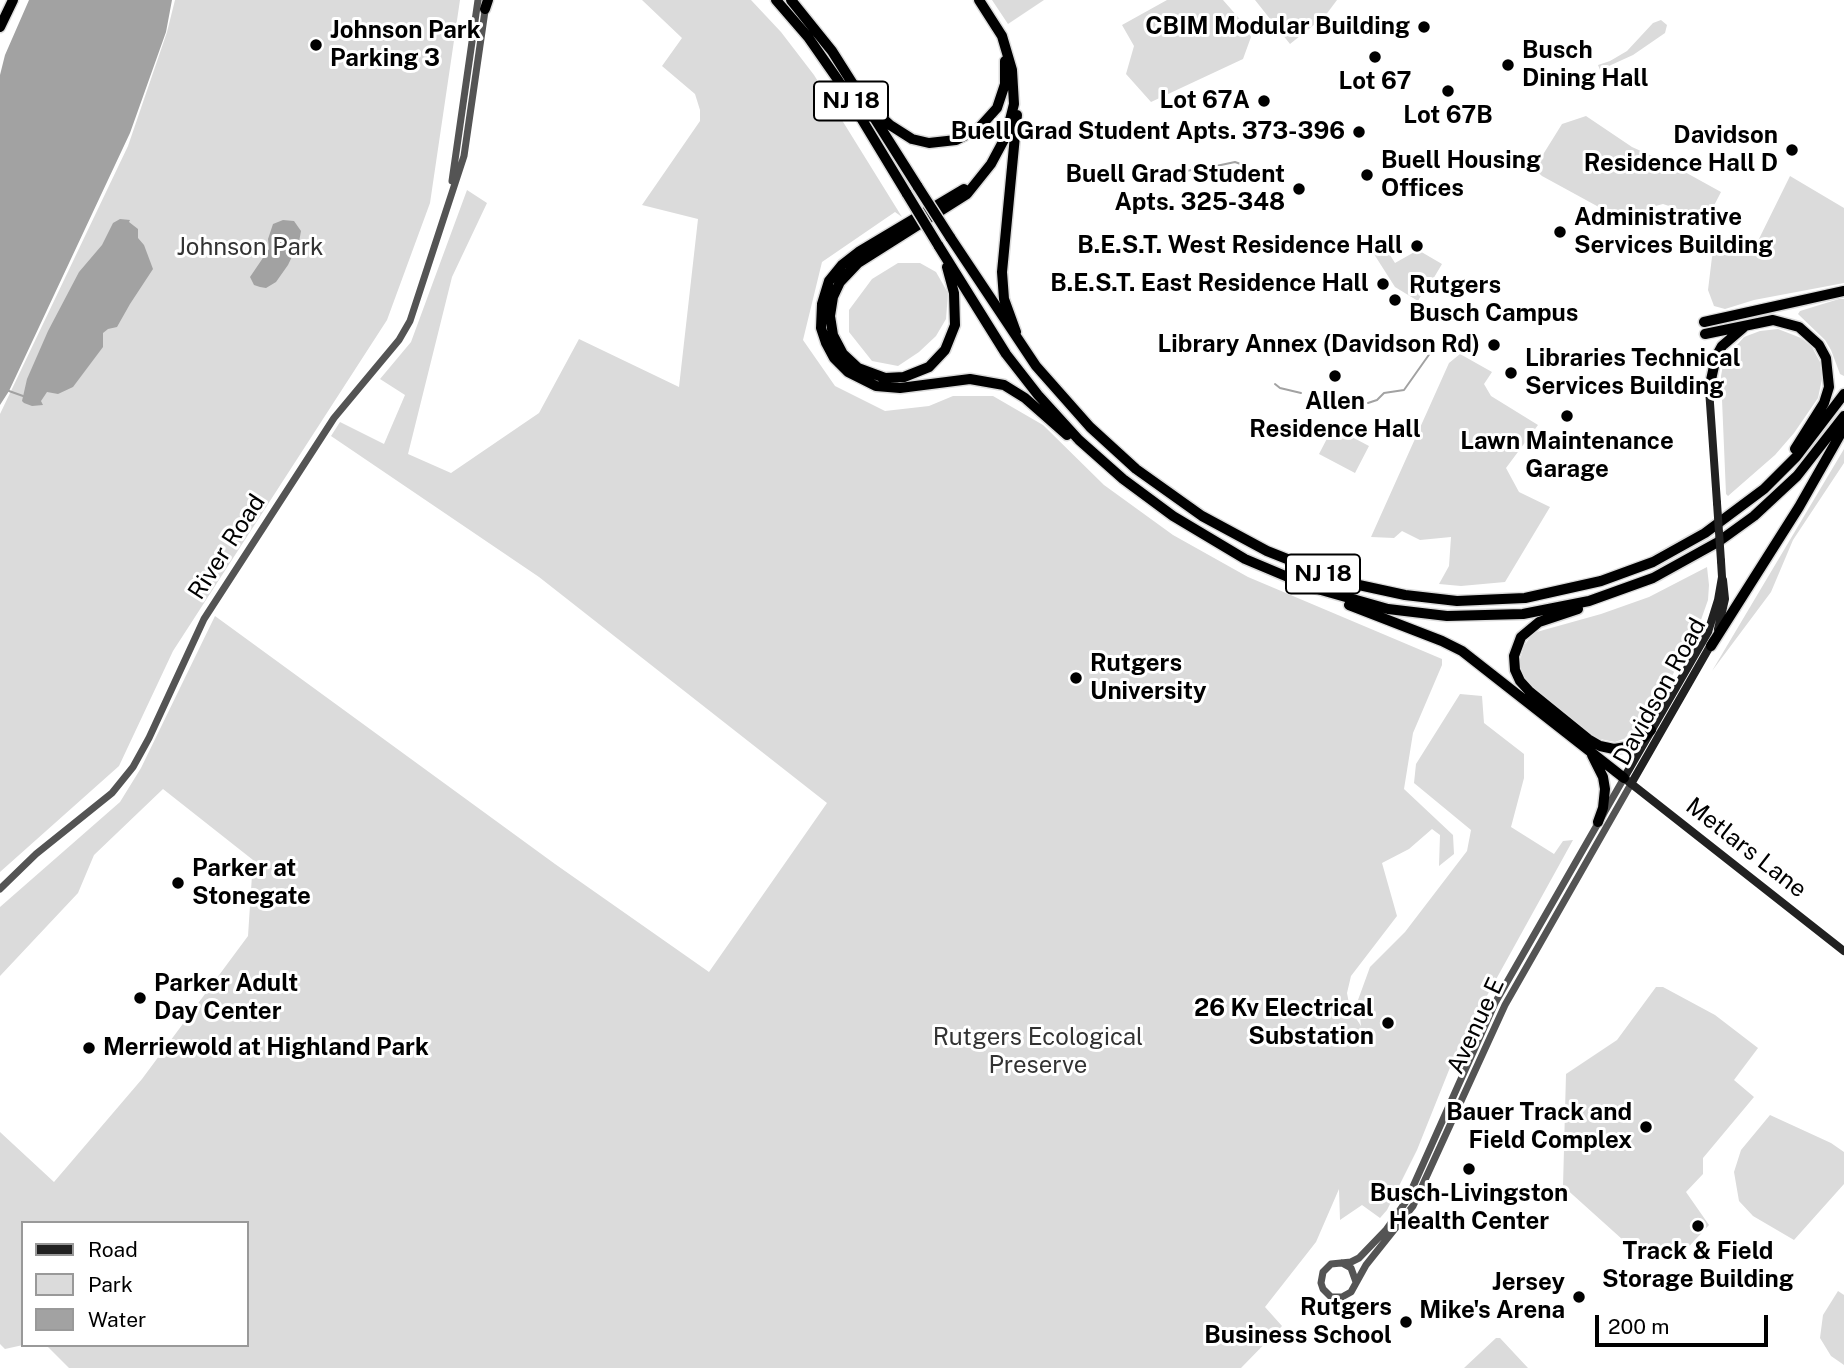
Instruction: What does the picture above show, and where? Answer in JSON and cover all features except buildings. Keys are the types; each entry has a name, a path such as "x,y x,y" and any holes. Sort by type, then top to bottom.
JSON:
{"highway":[{"path":"0,26 13,0"},
{"path":"769,0 797,24"},
{"name":"NJ 18","path":"776,0 838,80 1006,354 1038,395 1079,440 1123,479 1182,522 1245,559 1314,588 1388,609 1447,616 1523,614 1589,601 1636,585 1684,562 1742,525 1797,476 1844,416"},
{"name":"NJ 18","path":"791,0 832,51 1022,348 1090,427 1136,469 1220,527 1267,551 1325,575 1385,592 1478,601 1525,598 1581,587 1617,576 1681,548 1754,497 1796,457 1844,394"},
{"path":"940,247 952,282 956,314 953,335 941,355 921,372 895,378 870,374 852,363 837,345 831,329 831,303 840,282 858,263 967,194 1000,150 1006,136 1014,104 1013,69 1002,36 979,0"},
{"path":"866,103 904,135 919,141 941,143 970,134 990,117 1004,93 1006,70 1002,36"},
{"path":"1014,104 1018,113 1002,285 1009,314 1022,348"},
{"path":"976,183 870,245 842,265 829,281 822,304 821,328 826,343 841,366 857,379 876,386 900,388 970,379 1004,385 1025,398 1068,436 1079,440"},
{"path":"1704,322 1844,291"},
{"path":"1705,334 1773,320 1799,327 1819,345 1826,358 1830,380 1827,395 1815,420 1791,454 1754,497"},
{"path":"1709,389 1716,358 1722,346 1750,324"},
{"path":"1711,646 1804,498 1844,428"},
{"path":"1314,588 1332,600 1462,651 1628,781"},
{"path":"1589,601 1582,607 1539,622 1524,633 1514,656 1518,677 1530,692 1600,746 1614,749 1626,747 1636,743 1651,730"},
{"path":"1590,751 1605,789 1598,822"}],"main road":[{"name":"Davidson Road","path":"1628,781 1651,730 1708,632 1716,609 1722,577 1709,389"},
{"name":"Davidson Road","path":"1628,781 1711,646 1724,606 1726,588 1722,577"},
{"name":"Metlars Lane","path":"1628,781 1844,951"}],"street":[{"name":"River Road","path":"450,199 478,0"},
{"name":"River Road","path":"0,889 42,849 112,793 142,753 204,619 334,418 399,340 410,321 464,156 487,3"},
{"name":"Avenue E","path":"1628,781 1505,1004 1420,1193 1403,1221 1373,1256 1351,1292 1342,1297 1331,1297 1323,1289 1322,1272 1331,1264 1351,1262 1365,1253 1386,1230 1407,1200 1495,1003 1598,822 1628,781"},
{"path":"1342,1263 1354,1272 1356,1283"}],"green space":[{"name":"Johnson Park","path":"175,0 460,0 430,203 387,320 173,651 119,766 0,872 0,414 128,146 167,32"},
{"name":"Rutgers Ecological Preserve","path":"642,0 751,0 781,32 814,75 902,217 895,212 822,262 803,340 835,386 885,411 929,406 953,396 993,396 1043,425 1104,485 1173,535 1248,577 1442,659 1442,665 1413,733 1404,789 1453,835 1454,854 1439,866 1440,835 1432,829 1409,849 1382,863 1397,916 1351,976 1347,993 1350,1009 1361,1026 1358,1000 1370,967 1405,932 1467,851 1471,830 1414,783 1416,764 1460,694 1482,696 1484,723 1524,754 1524,778 1511,827 1554,854 1563,841 1573,840 1457,1050 1417,1150 1387,1210 1380,1218 1362,1205 1340,1220 1339,1189 1316,1242 1265,1307 1282,1326 1241,1368 69,1368 48,1347 248,1347 248,1221 21,1221 21,1345 5,1349 0,1344 0,1132 54,1182 142,1079 248,936 253,860 163,789 94,855 78,893 0,976 0,907 120,802 141,768 215,616 555,864 709,972 827,803 539,577 331,436 340,422 384,444 405,395 380,379 411,342 467,190 487,203 452,277 408,454 451,473 539,413 579,339 679,387 698,219 642,205 700,121 695,94 662,66 682,38"},
{"path":"992,0 1044,0 1008,24"},
{"path":"1167,0 1223,0 1245,25 1251,37 1243,59 1151,102 1126,74 1134,46 1122,25"},
{"path":"1255,0 1337,0 1325,16 1290,44"},
{"path":"1661,20 1667,25 1665,33 1633,55 1600,70 1598,65 1627,51 1653,23"},
{"path":"1586,116 1632,147 1721,192 1705,223 1663,204 1648,208 1628,223 1534,169 1562,124"},
{"path":"1790,176 1844,208 1844,283 1754,300 1725,309 1714,306 1708,290 1712,257 1721,238 1754,249"},
{"path":"1383,244 1395,263 1418,250 1442,264 1418,301 1395,287 1372,251"},
{"path":"898,263 920,263 936,272 948,293 946,319 936,336 898,366 872,361 849,332 849,310 872,279"},
{"path":"1844,299 1844,376 1840,374 1825,340 1798,314 1800,311"},
{"path":"1778,329 1801,338 1812,347 1820,362 1822,379 1818,398 1775,455 1728,496 1721,376 1724,360 1744,337 1760,331"},
{"path":"1460,354 1492,372 1484,384 1491,396 1538,425 1506,468 1519,492 1550,507 1505,582 1461,586 1439,584 1449,566 1451,537 1420,540 1402,531 1394,538 1371,537 1449,363"},
{"path":"1333,427 1369,446 1355,473 1319,454"},
{"path":"1844,449 1844,463 1793,540 1771,592 1712,671"},
{"path":"1707,567 1708,600 1696,634 1646,721 1629,737 1615,742 1595,738 1529,685 1520,669 1520,660 1524,646 1533,633 1649,597"},
{"name":"Bauer Track and Field Complex","path":"1656,987 1663,987 1715,1015 1758,1048 1734,1080 1754,1097 1703,1158 1703,1174 1686,1192 1709,1225 1681,1255 1647,1253 1643,1258 1563,1186 1566,1074 1617,1040"},
{"path":"1770,1115 1831,1143 1844,1152 1844,1184 1794,1240 1753,1216 1739,1201 1734,1172 1741,1150"},
{"path":"1838,1291 1844,1295 1844,1365 1831,1356 1820,1338 1823,1315"},
{"path":"1496,1338 1500,1338 1528,1368 1464,1368"}],"water":[{"path":"29,0 172,0 166,32 130,133 0,405 0,75 5,55"},
{"path":"120,219 130,220 138,229 138,238 144,245 153,269 117,327 103,333 103,347 73,387 58,394 47,392 41,401 43,405 32,406 24,403 22,401 27,379 48,331 79,272 102,245 113,223"},
{"path":"283,220 294,221 301,231 299,242 276,282 266,288 254,285 250,277 269,249 268,239 273,224"}],"waterway":[{"path":"1202,169 1235,162 1246,166"},
{"path":"1252,168 1259,173"},
{"path":"1159,177 1196,169"},
{"path":"1368,403 1377,400 1384,393 1404,390 1433,349"},
{"path":"1275,384 1280,388 1301,393"},
{"path":"9,391 23,396"},
{"path":"1317,396 1362,404"}],"place":[{"name":"CBIM Modular Building","path":"1424,27"},
{"name":"Johnson Park Parking 3","path":"316,45"},
{"name":"Lot 67","path":"1375,57"},
{"name":"Busch Dining Hall","path":"1508,65"},
{"name":"Lot 67B","path":"1448,91"},
{"name":"Lot 67A","path":"1264,101"},
{"name":"Buell Grad Student Apts. 373-396","path":"1359,132"},
{"name":"Davidson Residence Hall D","path":"1792,150"},
{"name":"Buell Housing Offices","path":"1367,175"},
{"name":"Buell Grad Student Apts. 325-348","path":"1299,189"},
{"name":"Administrative Services Building","path":"1560,232"},
{"name":"B.E.S.T. West Residence Hall","path":"1417,246"},
{"name":"B.E.S.T. East Residence Hall","path":"1383,284"},
{"name":"Rutgers Busch Campus","path":"1395,300"},
{"name":"Library Annex (Davidson Rd)","path":"1494,345"},
{"name":"Libraries Technical Services Building","path":"1511,373"},
{"name":"Allen Residence Hall","path":"1335,376"},
{"name":"Lawn Maintenance Garage","path":"1567,416"},
{"name":"Rutgers University","path":"1076,678"},
{"name":"Parker at Stonegate","path":"178,883"},
{"name":"Parker Adult Day Center","path":"140,998"},
{"name":"26 Kv Electrical Substation","path":"1388,1023"},
{"name":"Merriewold at Highland Park","path":"89,1048"},
{"name":"Bauer Track and Field Complex","path":"1646,1127"},
{"name":"Busch-Livingston Health Center","path":"1469,1169"},
{"name":"Track & Field Storage Building","path":"1698,1226"},
{"name":"Jersey Mike's Arena","path":"1579,1297"},
{"name":"Rutgers Business School","path":"1406,1322"}]}
